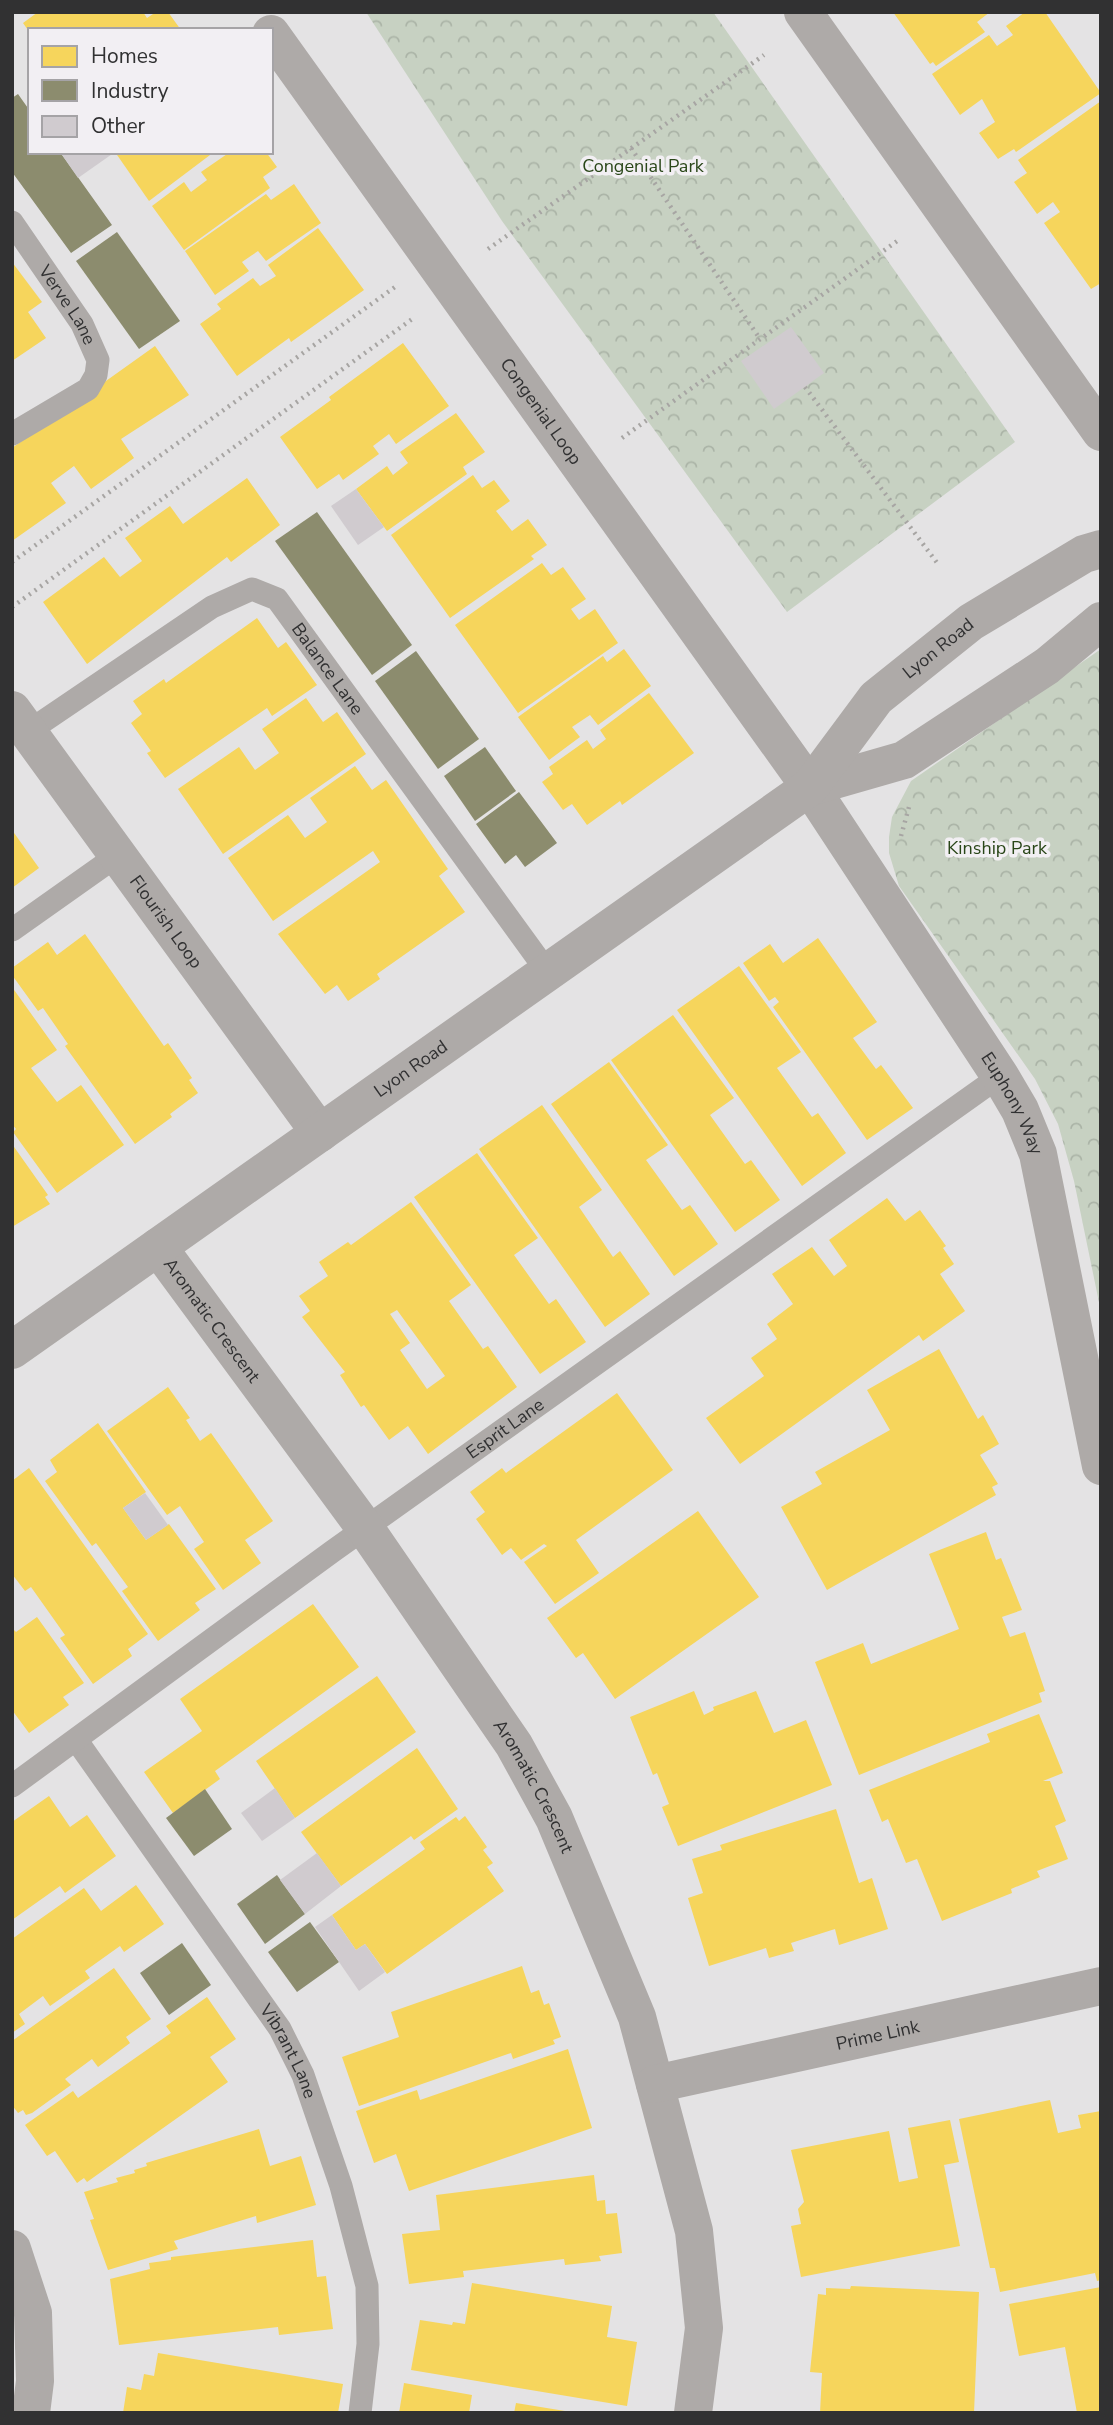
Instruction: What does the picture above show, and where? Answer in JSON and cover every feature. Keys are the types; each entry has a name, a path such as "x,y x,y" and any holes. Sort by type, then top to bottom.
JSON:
{"street":[{"name":"Congenial Loop","path":"256,12 267,28"},
{"path":"803,12 1101,432"},
{"name":"Congenial Loop","path":"273,36 810,787"},
{"name":"Lyon Road","path":"12,1350 549,974 810,787 876,698 971,622 1084,554 1101,549"},
{"name":"Lyon Road","path":"810,787 904,760 1047,666 1101,621"},
{"name":"Flourish Loop","path":"20,721 320,1133"},
{"name":"Euphony Way","path":"810,787 1020,1110 1038,1154 1101,1466"},
{"name":"Aromatic Crescent","path":"158,1247 365,1528 514,1745 554,1818 637,2017 694,2231 704,2328 692,2413"},
{"name":"Prime Link","path":"655,2084 1101,1986"},
{"path":"12,2249 33,2313 35,2381 31,2413"}],"lane":[{"name":"Verve Lane","path":"12,222 82,324 98,360 96,375 88,388 12,434"},
{"name":"Balance Lane","path":"20,721 212,607 252,589 277,599 549,974"},
{"path":"12,930 118,855"},
{"name":"Esprit Lane","path":"12,1786 365,1528 1000,1076"},
{"name":"Vibrant Lane","path":"77,1741 280,2029 303,2075 341,2186 367,2286 368,2344 360,2413"}],"path":[{"path":"488,249 764,55"},
{"path":"631,148 760,339"},
{"path":"622,438 900,239"},
{"path":"12,562 398,284"},
{"path":"12,607 419,314"},
{"path":"805,387 938,564"},
{"path":"898,846 913,795"}],"green space":[{"name":"Congenial Park","path":"366,12 713,12 1015,442 787,612 502,221"},
{"name":"Kinship Park","path":"1101,649 1101,1312 1074,1181 1058,1124 1035,1079 899,886 889,853 889,837 892,817 911,781"}],"building: Homes":[{"path":"38,12 143,12 147,18 156,12 168,12 180,28 28,28 28,30 23,23"},
{"path":"893,12 990,12 977,22 985,32 936,66 933,62 930,64"},
{"path":"1025,12 1045,12 1101,93 1016,152 1014,149 998,159 979,133 995,122 982,99 960,115 932,74 989,35 997,46 1013,35 1006,26"},
{"path":"1101,101 1101,283 1091,289 1044,223 1060,212 1053,202 1037,214 1014,182 1027,173 1018,160"},
{"path":"116,154 211,154 149,201"},
{"path":"227,154 267,154 277,167 263,177 270,188 184,250 152,206 184,182 191,192 207,180 201,172"},
{"path":"294,184 321,223 266,261 258,251 242,262 249,271 215,295 185,251 266,194 271,200"},
{"path":"318,228 364,290 291,342 289,338 237,376 200,324 221,309 217,304 253,278 260,286 276,276 268,265"},
{"path":"12,262 42,302 28,312 46,338 12,361"},
{"path":"403,343 449,406 396,444 389,434 373,446 379,454 343,480 339,474 317,489 280,437"},
{"path":"155,346 189,395 121,439 134,458 91,489 74,466 51,483 66,503 12,541 12,448"},
{"path":"456,413 485,452 463,467 467,474 387,531 356,489 387,466 393,475 408,463 400,452"},
{"path":"473,475 482,488 494,480 510,501 496,511 512,531 528,519 547,545 531,556 534,559 450,618 391,535"},
{"path":"247,478 280,525 231,562 227,557 87,664 43,602 104,557 120,577 142,561 125,538 170,506 183,524"},
{"path":"542,563 551,575 563,567 586,599 571,609 579,620 595,609 618,643 518,713 455,625"},
{"path":"257,618 278,648 286,642 317,685 272,716 267,708 165,778 147,753 151,751 131,723 142,714 133,701 164,679 166,683"},
{"path":"624,649 651,686 598,725 590,715 572,727 580,737 549,760 518,717 603,656 607,662"},
{"path":"649,693 694,753 622,805 620,801 587,825 572,804 563,810 542,782 553,774 549,767 587,740 593,749 606,739 600,730"},
{"path":"306,698 323,722 337,712 366,754 223,854 178,789 239,747 255,770 279,753 262,729"},
{"path":"355,766 372,790 386,780 448,869 439,876 465,912 377,974 380,979 348,1001 337,985 325,994 278,934 380,862 373,851 273,921 228,858 288,815 305,838 327,822 310,798"},
{"path":"12,830 39,868 12,888"},
{"path":"85,934 164,1046 168,1043 192,1078 189,1080 198,1093 170,1114 172,1117 135,1144 65,1046 68,1044 43,1008 38,1011 12,975 12,968 48,942 57,955"},
{"path":"818,938 877,1022 853,1038 876,1069 881,1065 913,1108 867,1140 773,1007 779,1002 775,997 769,1001 743,963 770,944 783,963"},
{"path":"739,966 801,1052 777,1068 812,1117 818,1113 846,1153 802,1186 677,1010"},
{"path":"12,987 57,1050 31,1068 57,1102 81,1085 124,1145 57,1193 13,1132 16,1129 12,1124"},
{"path":"673,1015 734,1098 710,1115 745,1164 751,1160 780,1200 735,1232 611,1060"},
{"path":"609,1062 668,1145 646,1160 682,1210 690,1205 718,1244 674,1276 551,1104"},
{"path":"542,1105 602,1190 579,1207 613,1257 620,1251 650,1294 605,1327 479,1149"},
{"path":"12,1144 48,1195 45,1197 50,1204 12,1227"},
{"path":"477,1153 538,1238 514,1255 549,1304 556,1299 586,1342 540,1374 414,1197"},
{"path":"887,1198 905,1221 920,1210 946,1246 943,1248 954,1264 940,1274 965,1311 923,1341 919,1335 740,1464 706,1418 764,1376 751,1358 777,1339 767,1324 793,1304 772,1274 812,1247 834,1276 847,1266 829,1240"},
{"path":"411,1202 471,1285 449,1301 483,1349 488,1346 517,1387 428,1454 408,1426 389,1440 364,1405 361,1407 340,1375 345,1372 302,1317 310,1311 299,1296 328,1276 319,1262 348,1242 351,1245","holes":["397,1310 445,1376 427,1389 400,1350 410,1343 390,1314"]},
{"path":"939,1349 978,1419 983,1415 999,1444 980,1455 998,1484 992,1487 996,1495 827,1590 781,1507 822,1484 815,1472 890,1430 867,1390"},
{"path":"168,1387 190,1418 186,1420 200,1441 211,1433 273,1521 245,1540 261,1563 223,1590 194,1549 204,1542 180,1506 167,1515 107,1431"},
{"path":"617,1393 673,1470 576,1540 599,1573 555,1604 524,1562 547,1546 544,1544 521,1560 511,1548 502,1555 476,1519 485,1512 470,1492 502,1468 506,1473"},
{"path":"98,1423 146,1492 123,1508 146,1540 169,1524 216,1589 195,1603 200,1610 158,1641 122,1591 128,1587 96,1543 92,1546 45,1481 57,1472 50,1460"},
{"path":"29,1468 148,1634 128,1649 132,1656 93,1684 60,1638 65,1635 31,1587 25,1591 12,1574 12,1481"},
{"path":"698,1511 759,1597 615,1699 583,1653 576,1658 547,1618"},
{"path":"986,1532 996,1560 1001,1558 1022,1610 1002,1617 1010,1637 1025,1632 1045,1691 1039,1693 1042,1702 859,1775 815,1662 863,1643 871,1664 959,1629 929,1554"},
{"path":"313,1604 359,1667 215,1771 220,1779 173,1813 144,1772 202,1731 180,1699"},
{"path":"37,1617 84,1683 63,1697 69,1705 29,1733 12,1710 12,1628 16,1632"},
{"path":"377,1676 416,1732 295,1818 256,1761"},
{"path":"694,1691 704,1715 714,1710 713,1707 756,1691 774,1733 806,1720 832,1785 678,1846 662,1807 669,1804 657,1773 653,1775 630,1717"},
{"path":"1039,1714 1063,1773 1043,1781 1050,1781 1066,1821 1055,1826 1068,1859 1037,1871 1040,1877 1011,1889 1012,1893 942,1921 917,1859 906,1863 888,1819 882,1822 869,1790 990,1742 987,1734"},
{"path":"417,1748 458,1809 414,1840 411,1836 341,1886 301,1832"},
{"path":"49,1796 70,1827 87,1815 116,1856 65,1893 60,1886 12,1920 12,1822"},
{"path":"836,1809 859,1883 872,1878 888,1929 839,1945 835,1929 791,1943 794,1951 769,1958 766,1948 709,1966 688,1898 703,1893 692,1859 722,1850 720,1845"},
{"path":"465,1816 487,1847 483,1850 493,1863 487,1867 504,1891 387,1974 365,1944 356,1950 332,1915 425,1849 420,1842 456,1817 459,1821"},
{"path":"136,1885 164,1924 124,1952 120,1946 85,1971 90,1978 50,2006 43,1996 19,2014 25,2024 12,2033 12,1939 84,1888 101,1911"},
{"path":"522,1966 531,1993 539,1990 544,2005 549,2003 561,2037 553,2040 555,2044 513,2059 511,2053 359,2106 342,2057 399,2037 391,2012"},
{"path":"114,1968 151,2019 126,2037 130,2043 98,2067 92,2059 65,2079 71,2085 32,2113 26,2115 23,2110 18,2113 12,2105 12,2041"},
{"path":"207,1997 236,2039 210,2057 228,2082 87,2182 84,2178 77,2183 55,2151 47,2156 25,2125 73,2091 78,2098 171,2033 166,2026"},
{"path":"568,2049 592,2128 409,2191 396,2154 374,2163 356,2111 417,2090 420,2100"},
{"path":"1050,2100 1058,2133 1081,2128 1078,2115 1101,2111 1101,2280 1097,2281 1095,2273 1000,2292 995,2268 990,2268 959,2119"},
{"path":"950,2120 959,2162 944,2165 960,2246 801,2277 791,2226 801,2224 798,2209 804,2202 791,2150 889,2131 899,2182 918,2178 908,2128"},
{"path":"259,2129 270,2166 301,2156 316,2205 257,2223 256,2216 174,2241 178,2249 108,2270 90,2220 94,2219 84,2192 118,2182 116,2178 135,2173 134,2170 147,2166 146,2163"},
{"path":"594,2175 597,2201 605,2200 606,2214 617,2213 622,2253 599,2256 601,2261 565,2265 564,2259 463,2271 464,2277 409,2284 402,2234 440,2230 436,2195"},
{"path":"313,2240 317,2277 326,2276 333,2329 279,2335 278,2327 119,2345 110,2279 150,2269 149,2263 171,2260 171,2257"},
{"path":"472,2283 612,2306 607,2337 637,2342 627,2406 411,2370 420,2320 452,2325 453,2322 465,2324"},
{"path":"851,2286 979,2292 974,2413 820,2413 822,2373 810,2372 818,2294 826,2295 826,2288 850,2289"},
{"path":"1101,2287 1101,2413 1077,2413 1065,2347 1019,2356 1009,2304"},
{"path":"158,2353 343,2384 338,2413 123,2413 127,2387 141,2390 144,2374 154,2376"},
{"path":"404,2383 472,2395 469,2413 399,2413"},
{"path":"516,2403 565,2411 565,2413 514,2413"}],"building: Industry":[{"path":"18,94 28,108 28,154 61,154 112,225 71,253 12,172 12,98"},
{"path":"117,232 180,321 139,349 76,261"},
{"path":"317,512 412,645 372,675 275,541"},
{"path":"416,651 479,739 438,769 375,681"},
{"path":"485,747 516,791 475,821 444,776"},
{"path":"519,792 557,843 525,867 516,855 505,864 476,824"},
{"path":"205,1789 232,1829 194,1856 166,1818"},
{"path":"277,1875 305,1914 265,1944 237,1904"},
{"path":"310,1922 339,1962 297,1992 268,1952"},
{"path":"182,1943 211,1985 169,2015 140,1973"}],"building: Other":[{"path":"61,154 112,154 78,178"},
{"path":"791,327 824,373 774,409 741,361"},
{"path":"356,489 384,527 358,545 331,506"},
{"path":"145,1493 168,1525 146,1540 123,1508"},
{"path":"275,1788 295,1818 262,1841 241,1813"},
{"path":"317,1853 341,1886 305,1914 280,1880"},
{"path":"332,1915 356,1950 365,1944 385,1972 359,1991 315,1927"}]}
